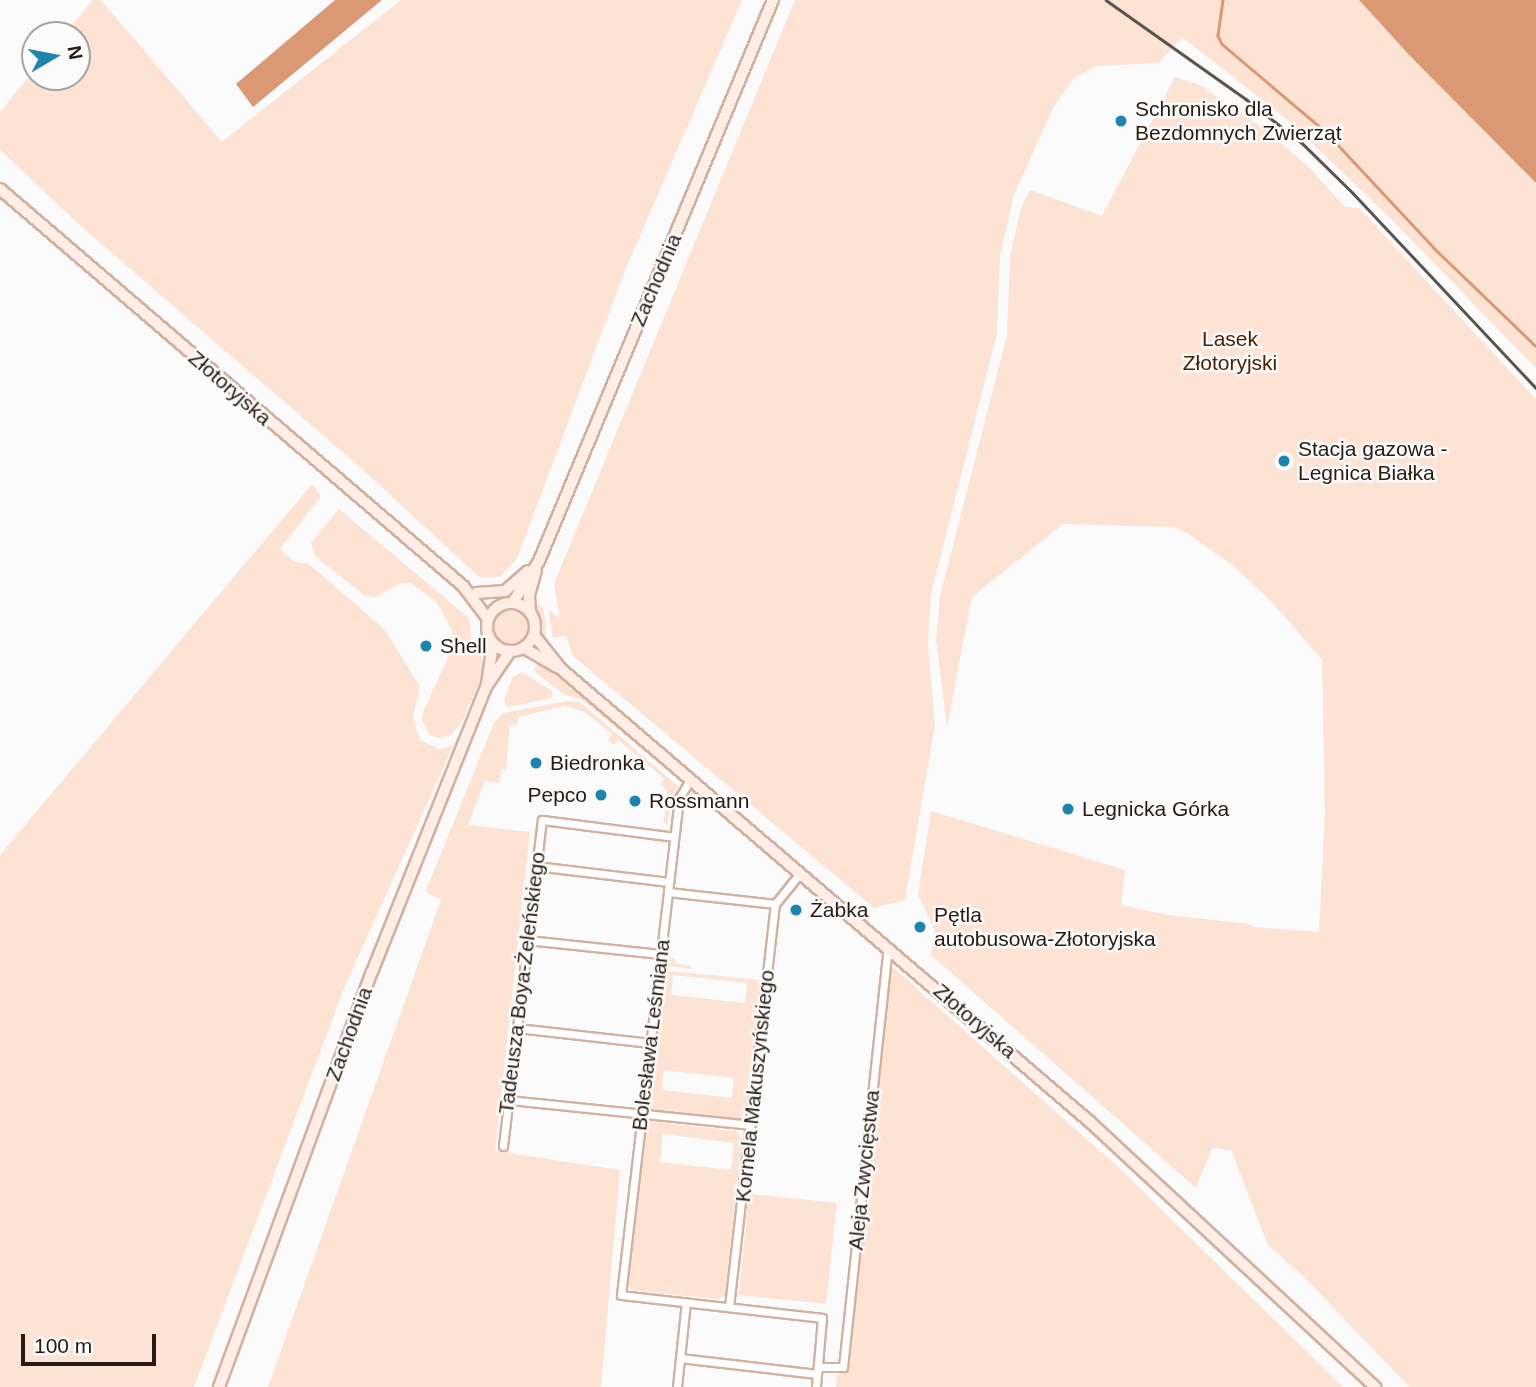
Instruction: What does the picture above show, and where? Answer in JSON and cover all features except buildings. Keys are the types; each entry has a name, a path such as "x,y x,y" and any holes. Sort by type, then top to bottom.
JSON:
{"main road":[{"name":"Zachodnia","path":"530,611 529,596 539,561 773,0"},
{"name":"Złotoryjska","path":"0,189 463,586 488,619"},
{"name":"Zachodnia","path":"513,603 539,561"},
{"path":"476,593 505,591 539,561"},
{"name":"Złotoryjska","path":"463,586 501,605"},
{"path":"513,603 530,611 535,622 534,635 524,648 510,651 493,643 487,630 488,619 501,605 513,603"},
{"name":"Złotoryjska","path":"534,635 561,669 1089,1121 1375,1387"},
{"name":"Zachodnia","path":"487,684 493,643"},
{"name":"Złotoryjska","path":"524,648 561,669"},
{"name":"Zachodnia","path":"219,1387 372,972 487,684 510,651"}],"street":[{"name":"Bolesława Leśmiana","path":"686,1302 621,1295 679,797 690,780"},
{"name":"Tadeusza Boya-Żeleńskiego","path":"503,1146 541,820 674,837"},
{"path":"544,867 669,882"},
{"path":"668,891 775,904 800,873"},
{"name":"Kornela Makuszyńskiego","path":"729,1307 775,904"},
{"path":"527,940 660,954"},
{"name":"Aleja Zwycięstwa","path":"818,1370 843,1367 888,947"},
{"path":"526,1030 650,1043"},
{"path":"509,1100 751,1125"},
{"path":"677,1387 686,1302 822,1318 816,1387"},
{"path":"680,1358 818,1370"}],"green space":[{"path":"93,0 101,0 222,142 401,0 742,0 624,273 517,559 500,577 479,577 361,468 84,229 0,150 0,112 21,86 21,91 91,91 91,21 76,21"},
{"path":"795,0 1359,0 1411,57 1536,183 1536,368 1388,216 1290,122 1182,37 1159,63 1096,66 1073,79 1054,106 1014,195 1000,256 997,333 931,595 928,642 935,725 905,900 874,908 573,656 566,636 553,638 548,609 560,619 554,584"},
{"name":"Lasek Złotoryjski","path":"1175,77 1200,85 1268,132 1310,168 1345,207 1359,208 1536,399 1536,1387 1409,1387 1304,1277 1268,1245 1231,1150 1212,1148 1196,1188 931,955 935,930 918,895 931,811 1125,870 1121,905 1168,915 1249,924 1253,927 1319,932 1325,812 1322,660 1271,601 1232,565 1189,534 1174,527 1063,524 972,597 947,727 936,640 940,596 1007,335 1010,257 1021,208 1030,190 1102,216"},
{"path":"312,484 321,496 280,549 295,562 309,564 384,629 420,686 413,717 420,740 439,749 453,746 345,986 194,1387 0,1387 0,855"},
{"path":"339,509 469,618 472,639 486,667 461,723 451,735 438,738 430,735 422,720 423,712 453,647 452,630 436,601 410,583 400,584 376,597 365,596 315,556 311,543"},
{"path":"534,600 543,608 546,637 543,643"},
{"path":"511,610 523,615 528,627 523,639 511,644 499,639 494,627 499,615"},
{"path":"539,662 575,688 679,780 581,699 565,695 537,674 534,669"},
{"path":"522,672 552,691 552,698 507,707 504,700 513,677"},
{"path":"568,701 580,702 678,786 672,796 668,823 665,824 664,821 667,791 661,784 664,778 618,740 614,745 608,740 612,734 585,712 565,706 518,717 518,724 510,726 506,770 501,770 500,783 485,781 468,825 530,832 495,1151 620,1170 601,1387 268,1387 441,900 426,892 427,888 494,723 503,713"},
{"path":"669,956 675,959 675,964 691,966 690,969 669,966 668,971 762,980 748,1105 738,1122 652,1113 648,1103 663,962","holes":["673,975 747,983 745,1003 671,995","664,1070 734,1078 732,1098 662,1090"]},
{"path":"887,962 1117,1166 1343,1387 836,1387"},
{"path":"647,1121 736,1131 742,1137 725,1296 718,1299 631,1290 628,1285","holes":["663,1134 734,1143 731,1170 660,1162"]},
{"path":"749,1194 837,1203 826,1304 739,1295"}],"shaded area":[{"path":"335,0 382,0 253,107 236,84"},
{"path":"1359,0 1536,0 1536,183 1411,57"}],"waterway":[{"path":"1223,0 1218,36 1222,44 1326,132 1434,248 1536,346"}],"railway":[{"path":"1106,0 1246,99 1302,143 1353,193 1536,388"}],"place":[{"name":"Schronisko dla Bezdomnych Zwierząt","path":"1121,121"},
{"name":"Stacja gazowa - Legnica Białka","path":"1284,461"},
{"name":"Shell","path":"426,646"},
{"name":"Biedronka","path":"536,763"},
{"name":"Pepco","path":"601,795"},
{"name":"Rossmann","path":"635,801"},
{"name":"Legnicka Górka","path":"1068,809"},
{"name":"Żabka","path":"796,910"},
{"name":"Pętla autobusowa-Złotoryjska","path":"920,927"}]}
